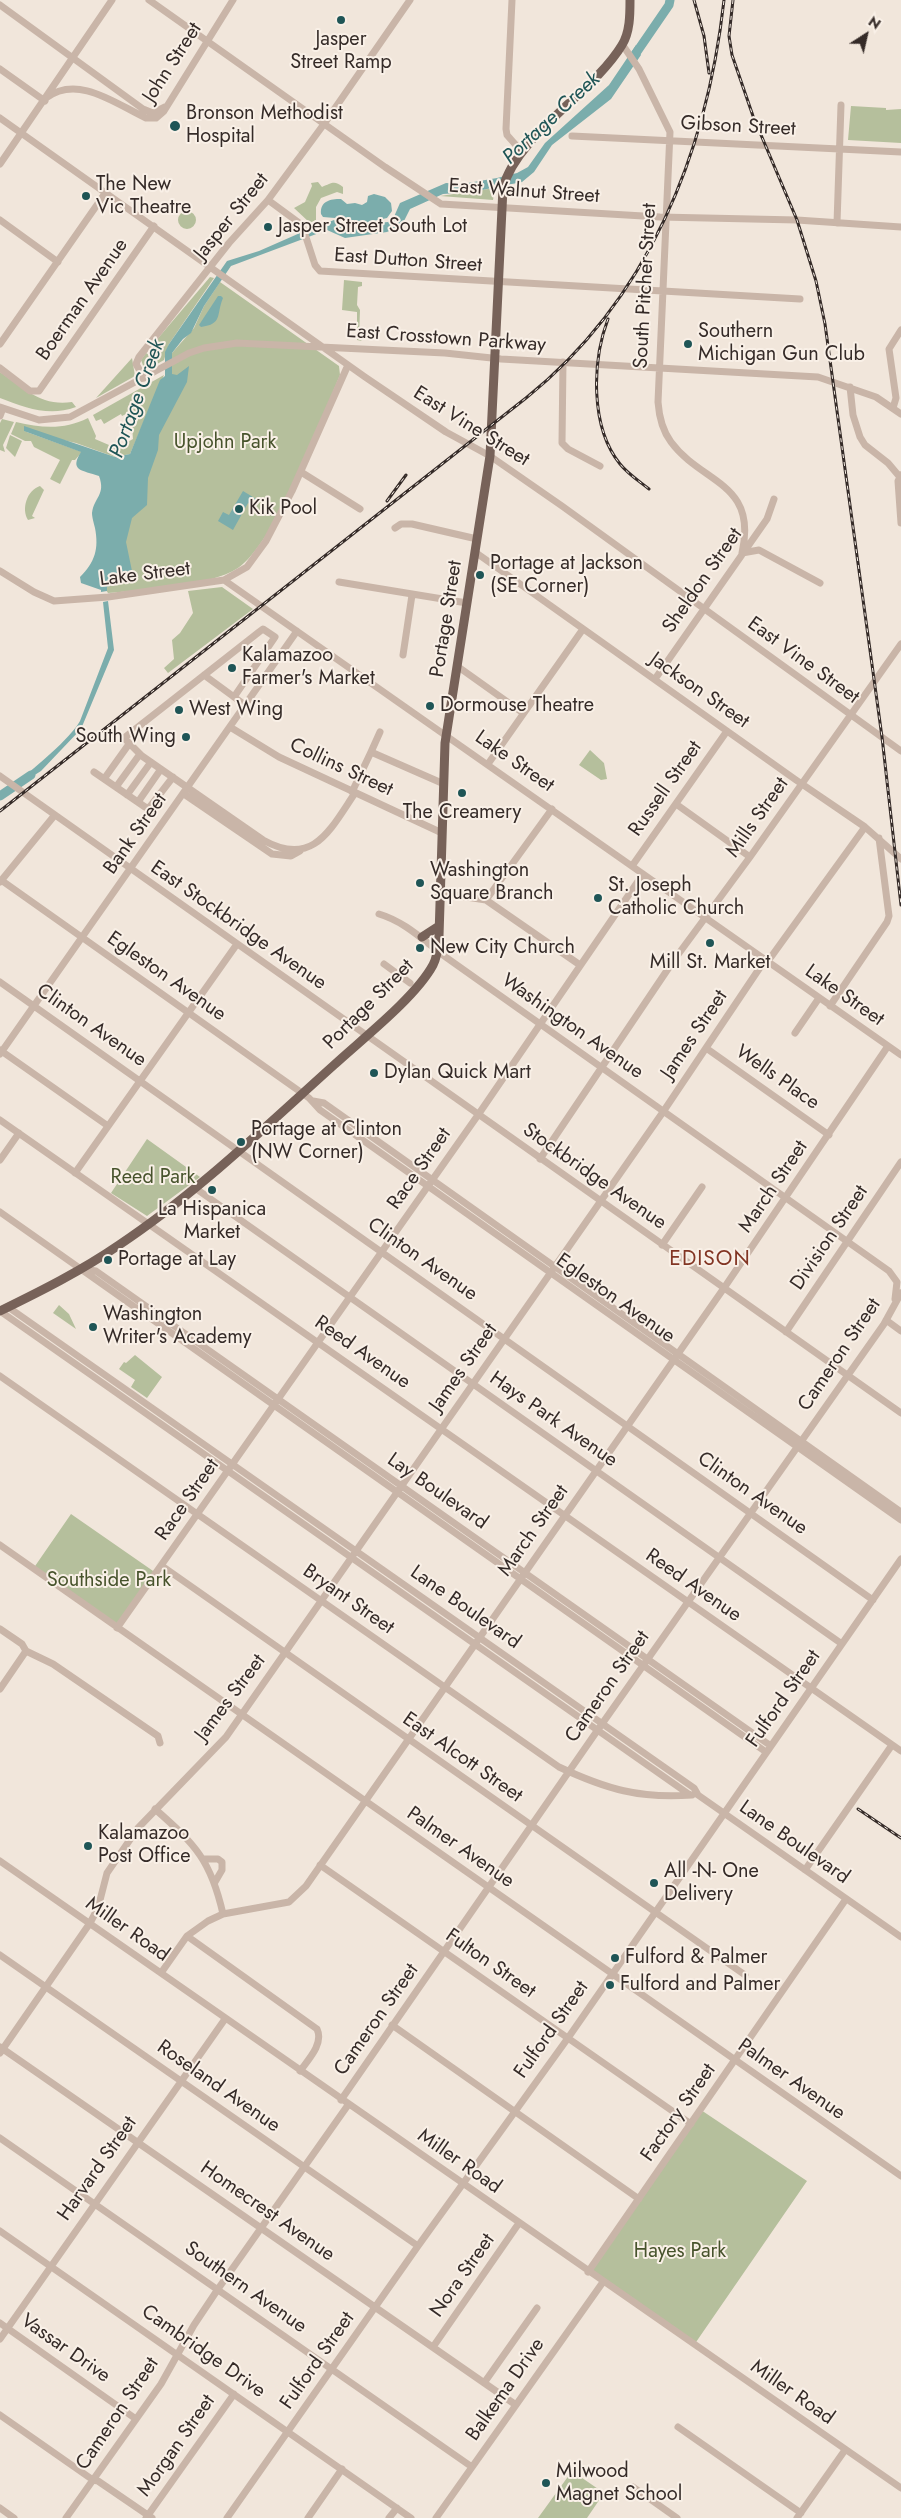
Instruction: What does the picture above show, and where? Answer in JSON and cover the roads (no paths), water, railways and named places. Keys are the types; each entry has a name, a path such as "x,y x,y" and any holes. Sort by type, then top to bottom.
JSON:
{"main road":[{"path":"622,44 628,28 630,0"},
{"name":"Portage Street","path":"3,1310 82,1269 148,1224 195,1188 240,1151 366,1036 417,988 433,965 438,951 446,735 490,456 504,188 507,175 522,152 596,76 622,44"},
{"path":"422,938 439,926"}],"street":[{"path":"0,164 112,0"},
{"name":"East Walnut Street","path":"149,0 432,200 446,205 666,217 797,220 901,227"},
{"name":"John Street","path":"45,99 58,90 76,87 151,119 160,116 233,0"},
{"name":"Jasper Street","path":"144,378 137,367 137,361 229,243 268,200 324,124 410,0"},
{"path":"512,0 506,129 507,135 522,152"},
{"path":"0,5 72,59 150,113 157,112 167,105"},
{"name":"South Pitcher Street","path":"622,44 630,53 666,121 670,140 659,367 658,403 660,420 665,433 678,450 723,484 735,498 745,525 742,553"},
{"path":"0,69 45,99"},
{"path":"109,101 118,96 127,98"},
{"path":"837,223 841,105"},
{"name":"East Vine Street","path":"0,118 324,349 446,432 490,456 901,751"},
{"name":"Gibson Street","path":"572,136 901,152"},
{"path":"0,344 106,192"},
{"name":"East Dutton Street","path":"268,200 300,224 307,238 315,265 320,272 498,283"},
{"path":"0,220 58,262"},
{"name":"Boerman Avenue","path":"0,368 27,389 37,392 154,226"},
{"path":"498,283 800,299"},
{"path":"893,408 896,398 889,349 901,330"},
{"name":"East Crosstown Parkway","path":"2,408 39,420 61,419 79,414 173,361 197,350 229,344 445,353 494,358 818,376 876,397 901,414"},
{"path":"563,362 562,443 568,449 600,466"},
{"path":"224,580 242,571 257,556 282,514 348,365"},
{"path":"850,387 853,415 860,437 865,445 888,462 900,475 901,523"},
{"path":"0,416 2,408"},
{"path":"301,472 360,509"},
{"name":"Sheldon Street","path":"655,679 767,519 774,499"},
{"path":"395,528 401,524 412,524 477,539"},
{"path":"742,553 759,550 820,583"},
{"name":"Jackson Street","path":"475,552 865,827 901,859"},
{"name":"Lake Street","path":"0,571 34,592 54,601 105,597 224,580 901,1055"},
{"path":"339,582 467,603"},
{"path":"403,655 412,595"},
{"path":"488,764 583,628"},
{"path":"234,697 275,637 263,629 124,738 140,754 263,840 277,847 300,851"},
{"name":"Bank Street","path":"1,1052 297,631"},
{"name":"Mills Street","path":"540,1159 674,960 852,716 901,644"},
{"path":"457,666 523,713"},
{"path":"204,675 245,705"},
{"name":"Collins Street","path":"230,727 270,753 442,833"},
{"name":"Russell Street","path":"632,866 727,731"},
{"path":"184,794 272,854 292,856 300,851 309,849 321,840 354,793 380,732"},
{"path":"104,779 129,744"},
{"path":"371,752 444,784"},
{"path":"116,787 140,754"},
{"path":"127,795 151,762"},
{"path":"138,802 162,769"},
{"path":"94,772 149,808 173,777"},
{"name":"East Stockbridge Avenue","path":"0,776 366,1036"},
{"path":"676,804 750,857"},
{"path":"486,900 552,809"},
{"path":"0,881 54,816"},
{"name":"James Street","path":"1,2050 90,1923 98,1908 107,1873 138,1828 218,1747 242,1715 663,1112 765,960 771,957 865,827"},
{"path":"830,1006 888,922 889,916 879,838"},
{"name":"Race Street","path":"117,1628 430,1183 643,874"},
{"name":"Egleston Avenue","path":"0,881 303,1093 320,1110 368,1139 737,1400 861,1488 901,1520"},
{"path":"440,893 486,900 580,965"},
{"name":"Washington Avenue","path":"379,914 395,919 894,1276 898,1286 894,1302"},
{"path":"75,1173 237,944"},
{"path":"384,964 410,983"},
{"name":"Clinton Avenue","path":"0,982 873,1600"},
{"path":"795,1033 819,998"},
{"name":"Stockbridge Avenue","path":"366,1036 901,1414"},
{"name":"March Street","path":"161,1974 187,1936 208,1921 223,1914 289,1902 297,1897 724,1288 888,1046"},
{"name":"Wells Place","path":"706,1048 829,1135"},
{"path":"1,1052 108,1126"},
{"name":"Reed Avenue","path":"0,1120 901,1751"},
{"path":"0,1160 19,1133"},
{"name":"Division Street","path":"786,1332 901,1162"},
{"path":"662,1244 702,1187"},
{"name":"Hays Park Avenue","path":"195,1188 842,1644"},
{"name":"Lay Boulevard","path":"0,1212 82,1269 150,1320 215,1360"},
{"name":"Lay Boulevard","path":"82,1269 96,1271 155,1313 215,1360 768,1749"},
{"name":"Cameron Street","path":"341,2100 886,1320 901,1292"},
{"name":"Lane Boulevard","path":"3,1310 477,1641 543,1682 694,1788 694,1795"},
{"path":"150,1320 155,1313"},
{"path":"886,1320 901,1331"},
{"name":"Bryant Street","path":"0,1376 551,1762 596,1784 626,1792 663,1797 694,1795"},
{"name":"Egleston Avenue","path":"861,1488 901,1512"},
{"name":"Palmer Avenue","path":"0,1545 901,2176"},
{"name":"Fulford Street","path":"227,2518 418,2246 568,2038 901,1560"},
{"name":"East Alcott Street","path":"162,1566 745,1975"},
{"path":"0,1629 26,1650 59,1668 158,1736 160,1743"},
{"name":"Lane Boulevard","path":"477,1641 538,1689 597,1731 724,1813 901,1937"},
{"path":"0,1689 26,1650"},
{"path":"538,1689 543,1682"},
{"path":"805,1870 892,1745"},
{"path":"155,1809 182,1834 203,1858 215,1882 223,1914"},
{"path":"203,1858 218,1859 222,1862 222,1870 215,1882"},
{"name":"Miller Road","path":"0,1861 348,2105 901,2488"},
{"name":"Fulton Street","path":"320,1865 691,2124"},
{"name":"Factory Street","path":"588,2272 846,1899"},
{"path":"187,1936 317,2029 320,2037 317,2045 300,2071"},
{"name":"Roseland Avenue","path":"0,1956 418,2246"},
{"name":"Harvard Street","path":"0,2339 49,2266 225,2018"},
{"path":"392,2025 638,2199"},
{"name":"Homecrest Avenue","path":"1,2050 138,2142 516,2405"},
{"name":"Cameron Street","path":"66,2518 161,2384 177,2354 218,2289 348,2105"},
{"name":"Southern Avenue","path":"0,2138 472,2467"},
{"name":"Nora Street","path":"433,2347 520,2223"},
{"name":"Cambridge Drive","path":"0,2231 411,2518"},
{"name":"Balkema Drive","path":"436,2518 603,2282"},
{"path":"484,2383 537,2308"},
{"name":"Vassar Drive","path":"0,2322 136,2419"},
{"name":"Morgan Street","path":"149,2517 234,2394"},
{"path":"0,2415 93,2480 98,2480 149,2517"},
{"path":"678,2427 799,2515 845,2450"},
{"path":"308,2518 342,2469"},
{"path":"633,2487 677,2518"},
{"path":"0,2508 14,2518"},
{"path":"389,2518 397,2508"}],"water":[{"path":"636,45 641,55 611,99 552,145 534,172 522,182 472,192 443,194 410,209 402,225 387,232 345,238 327,230 231,266 204,306 191,333 183,339 172,353 172,374 177,375 189,366 187,382 159,435 158,450 148,478 147,505 132,518 126,542 132,571 128,577 107,587 107,591 101,592 101,590 81,583 80,577 95,555 96,536 92,513 101,488 99,476 79,469 76,463 81,452 24,431 24,426 115,457 130,454 160,380 165,376 165,352 169,344 227,261 259,251 334,220 349,229 366,224 388,222 393,219 400,203 446,183 462,184 517,173 528,167 545,143 609,85"},
{"path":"374,194 385,197 391,203 392,211 387,218 352,226 335,218 323,217 321,214 322,206 330,200 341,199 347,204 355,203 362,205 367,202 368,196"},
{"path":"218,296 223,298 218,318 213,324 201,327 199,325"},
{"name":"Kik Pool","path":"243,491 258,500 254,506 248,503 233,530 218,521 223,512 229,515"},
{"path":"108,601 114,650 81,729 41,771 22,783 19,781 60,744 80,721 108,648 103,602"}],"waterway":[{"name":"Portage Creek","path":"632,59 669,5 670,0"},
{"name":"Portage Creek","path":"0,796 31,775"}],"railway":[{"path":"694,0 704,36 709,73"},
{"path":"0,811 526,398 569,359 606,316 638,269 664,220 686,167 703,113 716,57 724,0"},
{"path":"733,0 729,36 732,55 753,116 797,220 816,281 825,324 882,737 901,905"},
{"path":"608,319 599,354 597,374 599,413 603,432 610,449 620,464 649,489"},
{"path":"387,501 406,475"},
{"path":"858,1809 901,1838"}],"place":[{"name":"Jasper Street Ramp","path":"341,20"},
{"name":"Bronson Methodist Hospital","path":"175,126"},
{"name":"The New Vic Theatre","path":"86,196"},
{"name":"Jasper Street South Lot","path":"268,227"},
{"name":"Southern Michigan Gun Club","path":"688,344"},
{"name":"Kik Pool","path":"239,509"},
{"name":"Portage at Jackson (SE Corner)","path":"480,575"},
{"name":"Kalamazoo Farmer's Market","path":"232,668"},
{"name":"Dormouse Theatre","path":"430,706"},
{"name":"West Wing","path":"179,710"},
{"name":"South Wing","path":"186,737"},
{"name":"The Creamery","path":"462,793"},
{"name":"Washington Square Branch","path":"420,883"},
{"name":"St. Joseph Catholic Church","path":"598,898"},
{"name":"Mill St. Market","path":"710,943"},
{"name":"New City Church","path":"420,948"},
{"name":"Dylan Quick Mart","path":"374,1073"},
{"name":"Portage at Clinton (NW Corner)","path":"241,1142"},
{"name":"La Hispanica Market","path":"212,1190"},
{"name":"Portage at Lay","path":"108,1260"},
{"name":"Washington Writer's Academy","path":"93,1327"},
{"name":"Kalamazoo Post Office","path":"88,1846"},
{"name":"All -N- One Delivery","path":"654,1883"},
{"name":"Fulford & Palmer","path":"615,1958"},
{"name":"Fulford and Palmer","path":"610,1985"},
{"name":"Milwood Magnet School","path":"546,2483"}],"district":[{"name":"EDISON","path":"710,1260"}],"park label":[{"name":"Upjohn Park","path":"225,443"},
{"name":"Reed Park","path":"153,1178"},
{"name":"Southside Park","path":"109,1581"},
{"name":"Hayes Park","path":"680,2252"}]}
